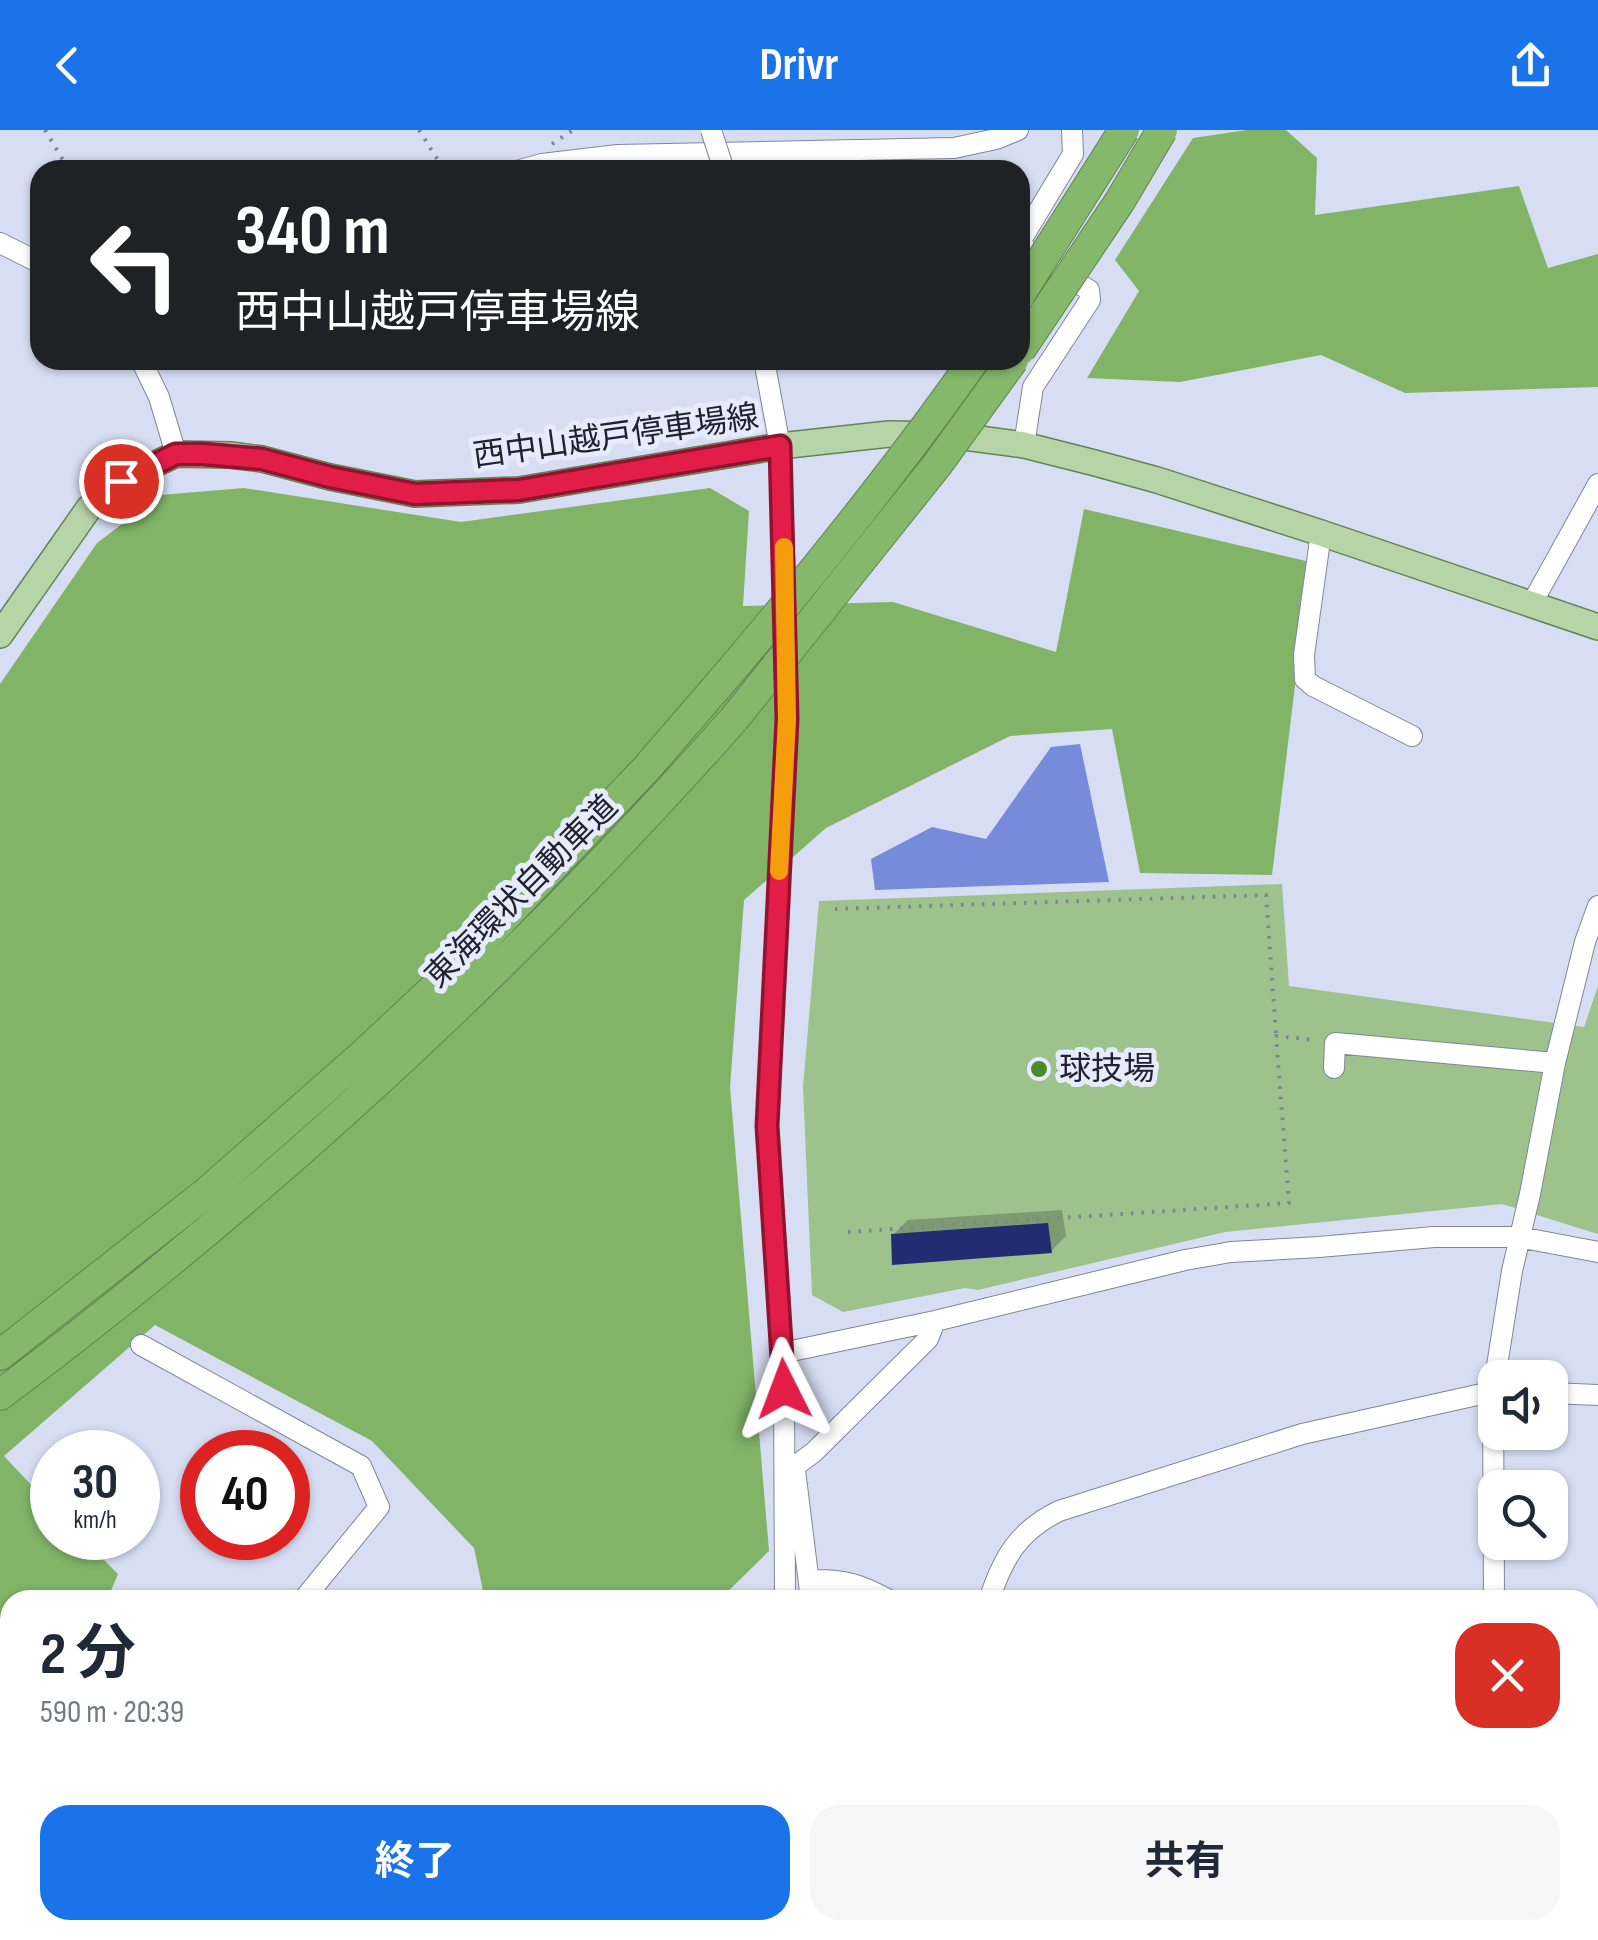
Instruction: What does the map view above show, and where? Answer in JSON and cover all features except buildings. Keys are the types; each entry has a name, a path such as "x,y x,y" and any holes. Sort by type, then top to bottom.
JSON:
{"highway":[{"path":"1030,278 1124,130"},
{"path":"1030,335 1120,201 1162,130"},
{"name":"東海環状自動車道","path":"0,1356 228,1174 458,966 646,769 734,668 894,471 967,370"},
{"name":"東海環状自動車道","path":"0,1395 228,1216 419,1045 569,898 734,719 937,465 1005,370"}],"main road":[{"name":"西中山越戸停車場線","path":"0,635 89,508 121,481 176,454 262,459 415,494 519,490 780,446 889,434 1024,445 1157,480 1598,627"}],"street":[{"path":"710,130 720,160"},
{"path":"572,160 618,154 954,148 1018,130"},
{"path":"1030,226 1072,154 1072,130"},
{"path":"0,243 30,257"},
{"path":"1024,445 1033,387 1090,300 1089,290 1030,253"},
{"path":"147,370 160,397 176,454"},
{"path":"766,370 780,446 787,719 767,1126 784,1389 785,1590"},
{"path":"1532,604 1598,484"},
{"path":"1321,533 1304,655 1305,679 1412,736"},
{"path":"1499,1360 1554,1063 1598,906"},
{"path":"1334,1068 1334,1042 1554,1063"},
{"path":"782,1353 1231,1252 1434,1237 1519,1236 1598,1252"},
{"path":"794,1466 814,1452 928,1339 935,1321"},
{"path":"140,1345 362,1466 380,1507 312,1590"},
{"path":"784,1389 810,1590 838,1580 870,1590"},
{"path":"1568,1394 1598,1396"},
{"path":"992,1590 1006,1556 1034,1525 1059,1511 1302,1434 1478,1395"},
{"path":"1494,1450 1494,1590"}],"path":[{"path":"45,130 62,160"},
{"path":"419,130 438,160"},
{"path":"835,910 1266,895 1289,1202 848,1232"},
{"path":"1276,1036 1334,1042"}],"green space":[{"path":"1247,130 1286,130 1317,158 1315,215 1519,186 1548,268 1598,254 1598,387 1405,393 1321,355 1180,382 1087,378 1139,291 1115,260 1193,138"},
{"path":"244,488 461,522 710,488 749,511 743,606 893,602 1056,652 1084,509 1310,562 1272,875 1140,873 1112,729 1010,736 826,828 744,900 730,1087 769,1551 729,1590 483,1590 474,1548 372,1441 155,1325 4,1456 30,1484 30,1560 104,1560 118,1574 111,1590 0,1590 0,684 97,543 160,495"},
{"path":"1282,884 1289,986 1584,1027 1598,986 1598,1234 1502,1204 1225,1232 978,1290 965,1288 843,1312 812,1295 803,1087 819,901"}],"water":[{"path":"1080,744 1109,882 875,890 871,859 932,827 986,839 1051,747"}],"slow traffic":[{"path":"779,871 787,719 784,547"}],"place":[{"name":"球技場","path":"1039,1069"}],"route":[{"path":"121,481 176,454 203,454 262,459 415,494 519,490 780,446 787,719 767,1126 784,1389"}]}
